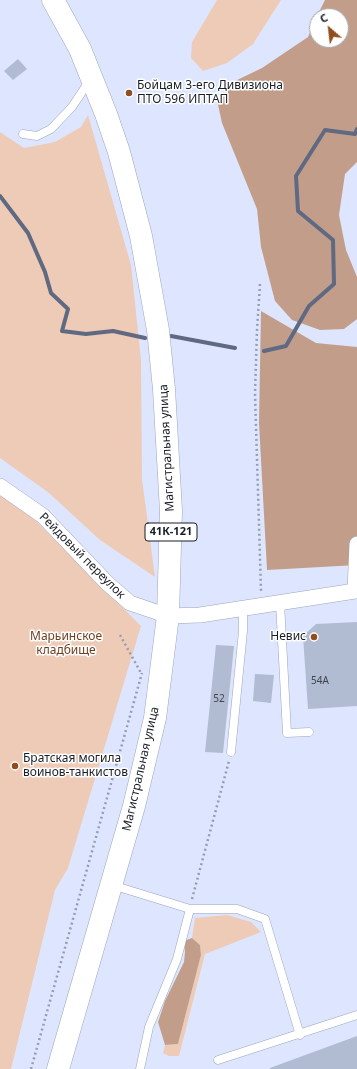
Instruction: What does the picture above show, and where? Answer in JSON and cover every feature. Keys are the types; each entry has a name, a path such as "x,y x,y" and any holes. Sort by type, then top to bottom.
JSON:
{"main road":[{"name":"Магистральная улица","path":"53,0 80,49 109,121 129,190 149,276 158,330 164,390 171,510 168,616 150,741 112,885 58,1069"}],"street":[{"name":"Рейдовый переулок","path":"0,486 43,516 106,583 130,603 168,616"},
{"path":"168,616 200,615 356,591 357,544"}],"lane":[{"path":"23,134 38,136 51,129 72,107 91,78"},
{"path":"280,603 287,733 309,732"},
{"path":"231,752 244,631 243,608"},
{"path":"112,885 190,909 237,909 265,919 300,1035"},
{"path":"140,1069 149,1027 177,959 190,909"},
{"path":"218,1060 300,1035 357,1015"}],"path":[{"path":"260,284 257,330 256,393 261,606"},
{"path":"31,1069 142,674 120,635"},
{"path":"190,909 231,752"}],"green space":[{"path":"217,0 281,0 253,44 227,63 203,71 191,58 192,42"},
{"path":"88,115 131,265 141,360 142,479 155,577 100,540 49,493 0,458 0,132 24,148 55,142 81,127"},
{"name":"Марьинское кладбище","path":"0,493 35,520 141,626 68,868 55,890 11,1069 0,1069"},
{"path":"227,915 251,922 261,932 205,954 179,1056 169,1056 163,1053 165,1045 178,1044 201,955 200,945 192,938 195,918"}],"shaded area":[{"path":"325,0 357,0 357,162 345,174 339,215 346,250 357,277 357,319 344,329 320,330 292,320 275,301 261,247 257,209 222,123 217,100 233,82 262,68 308,37 309,35 309,48 349,48 349,8 321,8"},
{"path":"261,311 316,343 357,347 357,565 267,570 259,423"},
{"path":"192,938 200,945 201,955 178,1044 165,1045 158,1022 165,1001 184,962 184,941"}],"building":[{"path":"18,59 27,69 13,80 4,71"},
{"path":"357,622 357,706 308,709 303,636 316,624"},
{"path":"216,645 234,646 223,753 205,752"},
{"path":"255,674 274,675 271,703 253,701"},
{"path":"357,1036 357,1069 270,1069 270,1068"}],"waterway":[{"path":"264,351 286,346 309,306 334,284 333,240 298,211 296,176 325,130 355,134 357,129"},
{"path":"0,196 28,233 45,272 51,293 68,309 62,331 86,334 113,331 145,338"},
{"path":"171,336 235,348"}],"place":[{"name":"Бойцам 3-его Дивизиона ПТО 596 ИПТАП","path":"129,93"},
{"name":"Невис","path":"314,637"},
{"name":"Братская могила воинов-танкистов","path":"15,766"}]}
